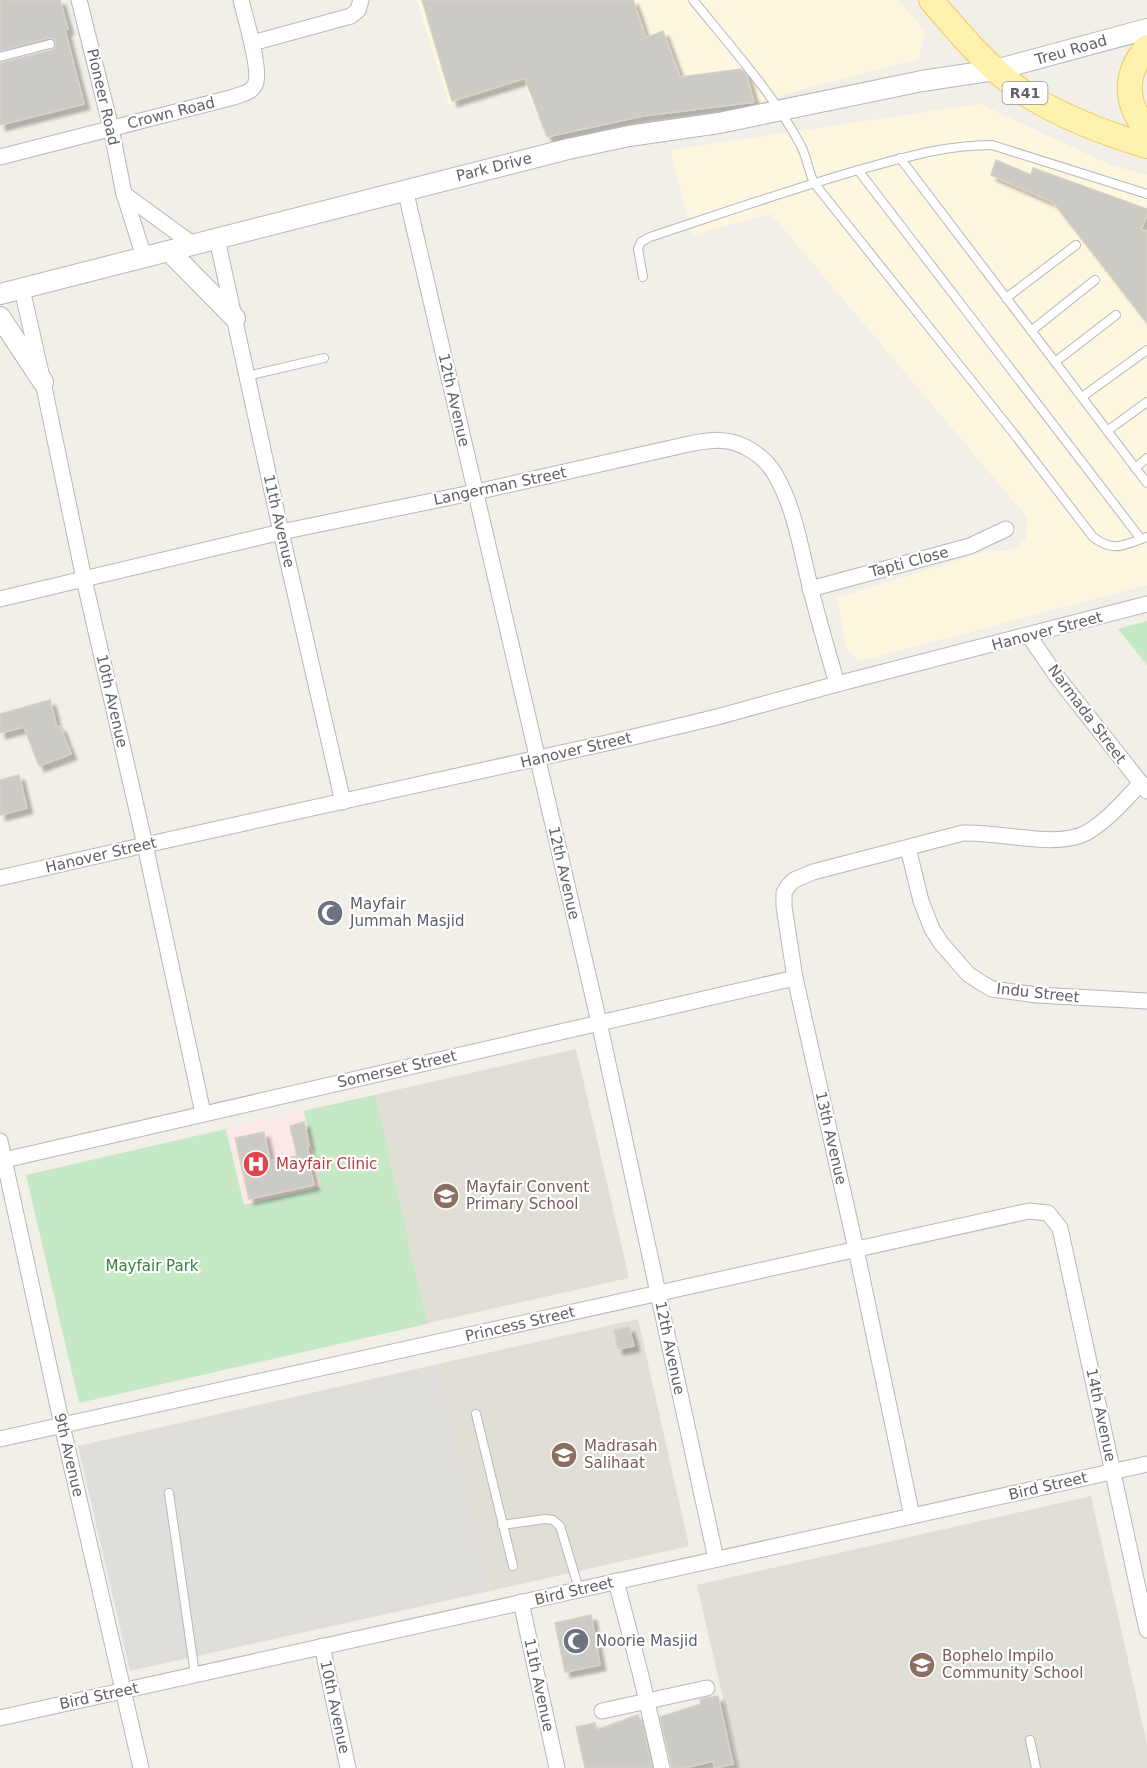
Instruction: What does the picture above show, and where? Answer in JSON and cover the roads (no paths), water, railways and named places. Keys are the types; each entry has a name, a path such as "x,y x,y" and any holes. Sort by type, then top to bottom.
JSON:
{"main road":[{"name":"R41","path":"931,0 995,70 1029,96 1060,113 1147,146"},
{"path":"1147,47 1137,60 1129,86 1130,100 1136,117 1147,131"}],"street":[{"name":"Pioneer Road","path":"79,0 111,128 124,194 144,257"},
{"name":"Crown Road","path":"0,157 248,92 256,83 257,76 252,43 241,0"},
{"path":"252,43 351,16 358,10 361,0"},
{"name":"Treu Road","path":"995,70 1147,29"},
{"name":"Park Drive","path":"0,294 568,149 629,136 719,123 922,81 995,70"},
{"name":"12th Avenue","path":"405,189 599,1022 716,1559"},
{"path":"124,194 194,244"},
{"name":"11th Avenue","path":"217,239 343,802"},
{"path":"169,251 235,318"},
{"name":"10th Avenue","path":"22,289 203,1113"},
{"path":"0,317 43,382"},
{"name":"Langerman Street","path":"0,599 281,532 717,439 731,441 748,448 771,467 777,478 797,532 810,589 837,684"},
{"name":"Tapti Close","path":"810,589 970,546 1006,529"},
{"name":"Hanover Street","path":"0,878 717,717 1147,604"},
{"name":"Narmada Street","path":"1029,636 1058,678 1144,787"},
{"name":"13th Avenue","path":"912,1516 856,1249 795,978 784,893 788,886 802,876 813,872 963,833 975,832 1051,840 1070,838 1085,833 1144,787"},
{"name":"Indu Street","path":"908,848 921,901 932,929 968,974 980,982 992,989 1037,995 1147,1001"},
{"name":"Somerset Street","path":"2,1160 795,978"},
{"name":"9th Avenue","path":"0,1140 2,1160 141,1768"},
{"name":"Princess Street","path":"0,1438 1029,1211 1039,1211"},
{"name":"14th Avenue","path":"1039,1211 1048,1213 1060,1228 1147,1630"},
{"name":"Bird Street","path":"0,1718 1147,1464"},
{"path":"616,1581 662,1768"},
{"name":"11th Avenue","path":"521,1602 557,1768"},
{"name":"10th Avenue","path":"322,1646 348,1768"},
{"path":"603,1711 707,1688"}],"lane":[{"path":"693,0 781,111 802,147 814,183 1011,430 1093,537 1103,545 1119,546 1144,538 858,170"},
{"path":"0,57 50,44"},
{"path":"643,277 638,249 641,242 650,237 814,183 928,150 968,145 992,145 1147,194"},
{"path":"900,159 1147,483"},
{"path":"1006,298 1076,245"},
{"path":"1031,331 1095,280"},
{"path":"1055,362 1116,315"},
{"path":"1082,397 1147,350"},
{"path":"247,376 324,358"},
{"path":"1107,431 1147,402"},
{"path":"1135,468 1147,458"},
{"path":"476,1414 513,1566"},
{"path":"169,1493 195,1674"},
{"path":"502,1525 553,1520 560,1526 579,1589"},
{"path":"1030,1740 1036,1768"}],"place":[{"name":"Mayfair Jummah Masjid","path":"330,913"},
{"name":"Mayfair Clinic","path":"256,1164"},
{"name":"Mayfair Convent Primary School","path":"446,1196"},
{"name":"Madrasah Salihaat","path":"564,1455"},
{"name":"Noorie Masjid","path":"576,1641"},
{"name":"Bophelo Impilo Community School","path":"922,1665"}],"park label":[{"name":"Mayfair Park","path":"152,1266"}]}
